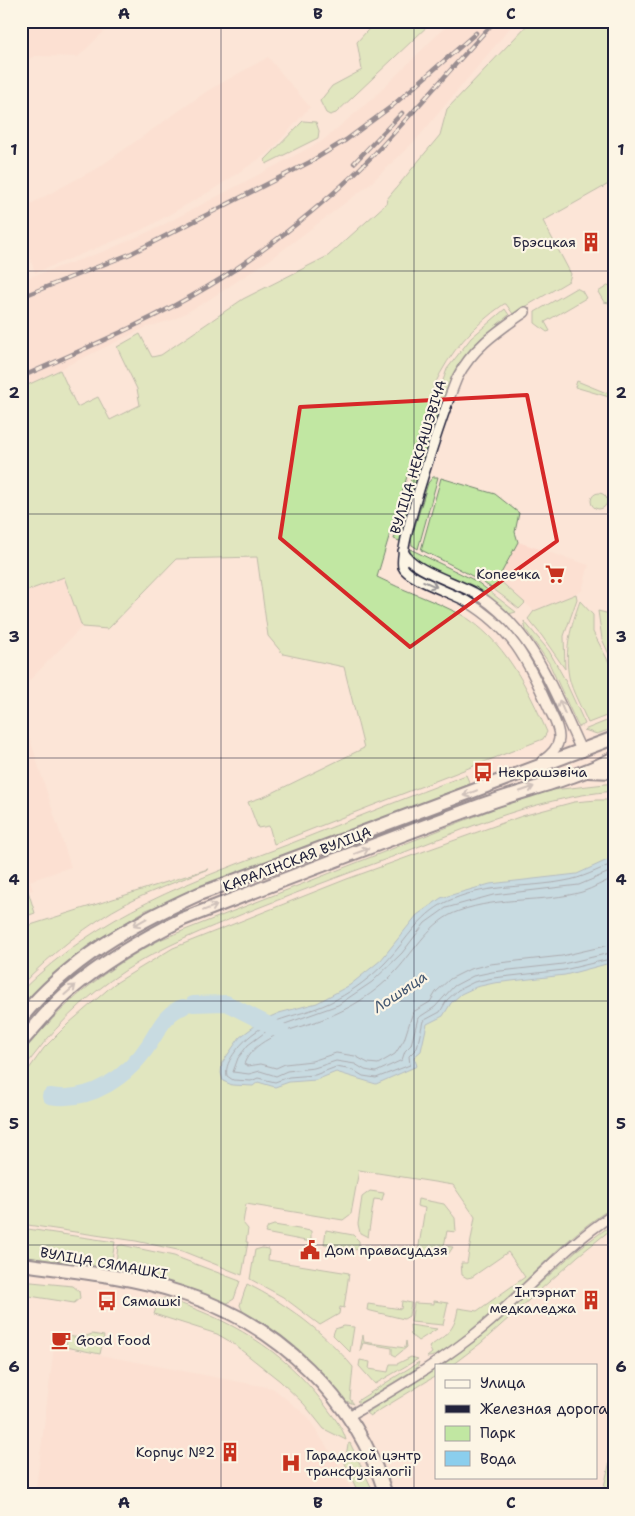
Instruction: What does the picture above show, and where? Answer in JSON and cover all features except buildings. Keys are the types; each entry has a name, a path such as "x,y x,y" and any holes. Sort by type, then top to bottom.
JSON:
{"main road":[{"name":"КАРАЛІНСКАЯ ВУЛІЦА","path":"21,1018 44,993 73,967 132,926 199,894 531,769 582,752 614,738"},
{"path":"614,753 582,752 588,771 614,772"},
{"name":"КАРАЛІНСКАЯ ВУЛІЦА","path":"21,1042 67,992 106,961 142,938 184,919 303,873 531,787 588,771 614,758"},
{"path":"298,857 296,867 303,873"},
{"name":"ВУЛІЦА СЯМАШКІ","path":"21,1264 142,1282 181,1292 219,1307 247,1322 289,1351 311,1371 349,1416 378,1469 386,1495"}],"street":[{"name":"ВУЛІЦА НЕКРАШЭВІЧА","path":"525,312 489,337 463,366 452,392 432,452 403,551 403,564 408,574 444,590 484,613 501,627 519,647 560,735 552,754 531,769"},
{"name":"ВУЛІЦА НЕКРАШЭВІЧА","path":"403,551 413,563 477,594 512,623 544,667 582,752"},
{"path":"349,1416 454,1350 491,1320 572,1246 614,1214"}],"highlighted area":[{"path":"527,395 557,541 410,647 280,538 300,407"}],"shaded area":[{"path":"21,21 115,21 78,57 35,56 21,64"},
{"path":"451,21 516,21 417,139 369,185 271,259 204,303 173,320 147,327 21,388 21,280 105,251 157,228 322,141 373,98"},
{"path":"268,57 310,107 270,152 211,191 144,229 35,273 21,232 21,209 99,167 207,91"},
{"path":"518,542 589,565 582,591 535,612 498,579"},
{"path":"64,576 82,627 21,689 21,593"},
{"path":"21,711 71,867 30,881 33,890 21,894"},
{"path":"54,1346 273,1388 307,1416 340,1467 354,1495 35,1495"}],"green space":[{"path":"376,21 433,21 336,113 330,115 326,113 320,101 332,86 362,70 357,42"},
{"path":"531,21 614,21 614,181 543,221 571,274 569,281 513,314 504,304 472,330 455,350 440,373 434,386 377,577 460,614 489,636 502,650 523,682 547,732 543,739 274,844 269,826 258,828 248,802 266,796 364,748 344,667 283,654 268,636 257,557 176,559 108,629 82,627 64,577 21,593 21,388 60,370 77,407 98,397 110,420 140,405 137,389 117,347 140,334 152,357 161,355 243,299 328,256 386,204 387,199 440,135 447,109"},
{"path":"303,121 316,122 319,131 318,138 266,164 265,160"},
{"path":"614,282 614,304 604,302 598,292"},
{"path":"576,288 582,291 586,298 545,322 550,331 547,332 535,323 535,312"},
{"path":"505,309 509,315 481,338 457,369 441,406 402,542 394,539 424,435 447,369 471,338"},
{"path":"577,381 609,394 609,397 575,387"},
{"path":"433,477 438,477 418,549 412,545 411,539 428,483"},
{"path":"441,478 495,494 519,513 515,532 518,542 498,579 525,603 519,609 496,591 472,576 421,550"},
{"path":"596,493 602,493 607,498 605,507 596,509 591,504 591,498"},
{"path":"410,549 476,581 516,612 509,614 482,593 416,560 410,555"},
{"path":"576,594 577,599 564,636 565,669 528,619 534,611"},
{"path":"580,601 593,615 593,632 614,672 614,713 588,723 572,688 567,657 569,638"},
{"path":"598,611 614,615 614,665 602,639"},
{"path":"524,621 549,651 564,678 585,724 579,727 577,724 549,663 526,630"},
{"path":"614,718 614,728 597,734 584,730"},
{"path":"466,775 470,784 146,910 86,947 27,999 21,1001 21,991 51,964 83,940 148,902 218,871"},
{"path":"614,783 614,791 552,801 463,829 245,913 169,946 140,961 111,980 68,1016 43,1043 21,1073 21,1055 68,1004 103,975 141,950 162,939 509,803 553,790"},
{"path":"614,800 614,1206 568,1240 454,1344 438,1354 427,1357 432,1353 429,1347 452,1327 458,1308 477,1311 525,1277 508,1252 472,1277 467,1278 462,1275 461,1263 467,1263 475,1217 453,1185 359,1170 351,1214 343,1220 246,1204 243,1223 248,1229 246,1242 248,1242 242,1275 182,1251 136,1241 21,1224 21,1080 44,1048 68,1024 114,984 173,948 347,879 522,816 574,802"},
{"path":"208,869 147,894 112,911 71,940 21,985 21,928"},
{"path":"28,891 35,913 21,918 21,894"},
{"path":"370,1191 384,1193 382,1200 374,1199 368,1237 360,1233 358,1224 362,1197"},
{"path":"418,1199 444,1204 455,1218 456,1232 447,1231 444,1246 453,1247 449,1253 418,1252 425,1208 417,1206"},
{"path":"614,1223 614,1227 578,1256 481,1343 453,1364 444,1364 484,1334 577,1250"},
{"path":"274,1225 311,1231 311,1242 265,1233 268,1227"},
{"path":"21,1228 115,1242 110,1270 21,1256"},
{"path":"326,1230 353,1235 359,1241 359,1250 324,1244"},
{"path":"122,1245 174,1256 240,1281 234,1299 226,1304 161,1280 115,1271 118,1246"},
{"path":"269,1249 268,1260 349,1273 344,1308 340,1307 339,1314 320,1325 283,1297 250,1279 255,1250"},
{"path":"21,1281 73,1286 79,1291 80,1298 74,1303 23,1295"},
{"path":"247,1284 276,1300 304,1320 342,1354 353,1367 350,1399 354,1404 346,1401 295,1347 279,1334 243,1312 240,1305"},
{"path":"164,1298 210,1315 232,1326 272,1352 308,1384 337,1421 346,1440 324,1429 304,1404 280,1381 231,1342 217,1334 154,1314 158,1302"},
{"path":"402,1301 411,1303 409,1316 404,1319 367,1310 368,1304 401,1309"},
{"path":"434,1301 448,1303 443,1325 411,1322 414,1303 434,1304"},
{"path":"410,1325 437,1329 418,1341 411,1335"},
{"path":"344,1326 354,1327 350,1352 333,1335 335,1329"},
{"path":"92,1334 104,1336 100,1354 66,1347 67,1336 81,1338"},
{"path":"363,1335 364,1342 405,1348 406,1341 407,1347 396,1356 392,1354 392,1348 363,1343 360,1351"},
{"path":"411,1357 418,1359 375,1384 359,1366 360,1360 370,1362 369,1369 388,1372 390,1364 397,1364"},
{"path":"419,1362 417,1368 360,1403 357,1401"},
{"path":"435,1370 435,1377 370,1416 366,1413"},
{"path":"350,1443 375,1495 359,1495 345,1463 348,1444"},
{"path":"614,1444 614,1495 602,1495"}],"water":[{"path":"614,857 614,962 565,975 494,983 476,987 461,994 451,1003 443,1016 427,1024 421,1051 414,1057 417,1066 376,1084 336,1072 316,1080 289,1082 275,1087 258,1082 253,1086 232,1085 223,1081 221,1073 222,1063 240,1037 263,1020 279,1013 317,1003 350,985 381,960 417,915 441,898 490,884 577,874"}],"waterway":[{"name":"Лошыца","path":"193,1004 226,1003 281,1031"},
{"name":"Лошыца","path":"50,1096 80,1095 94,1091 120,1076 141,1055 167,1017 183,1007"}],"railway":[{"path":"21,377 116,334 186,299 231,272 276,240 321,204 362,166 495,21"},
{"path":"21,297 130,254 310,162 346,140 392,106 476,33"},
{"path":"354,163 402,113"}],"place":[{"name":"Брэсцкая","path":"591,242"},
{"name":"Копеечка","path":"555,574"},
{"name":"Некрашэвіча","path":"483,772"},
{"name":"Дом правасуддзя","path":"310,1250"},
{"name":"Інтэрнат медкаледжа","path":"591,1300"},
{"name":"Сямашкі","path":"107,1301"},
{"name":"Good Food","path":"61,1340"},
{"name":"Корпус №2","path":"230,1452"},
{"name":"Гарадской цэнтр трансфузіялогіі","path":"291,1463"}]}
